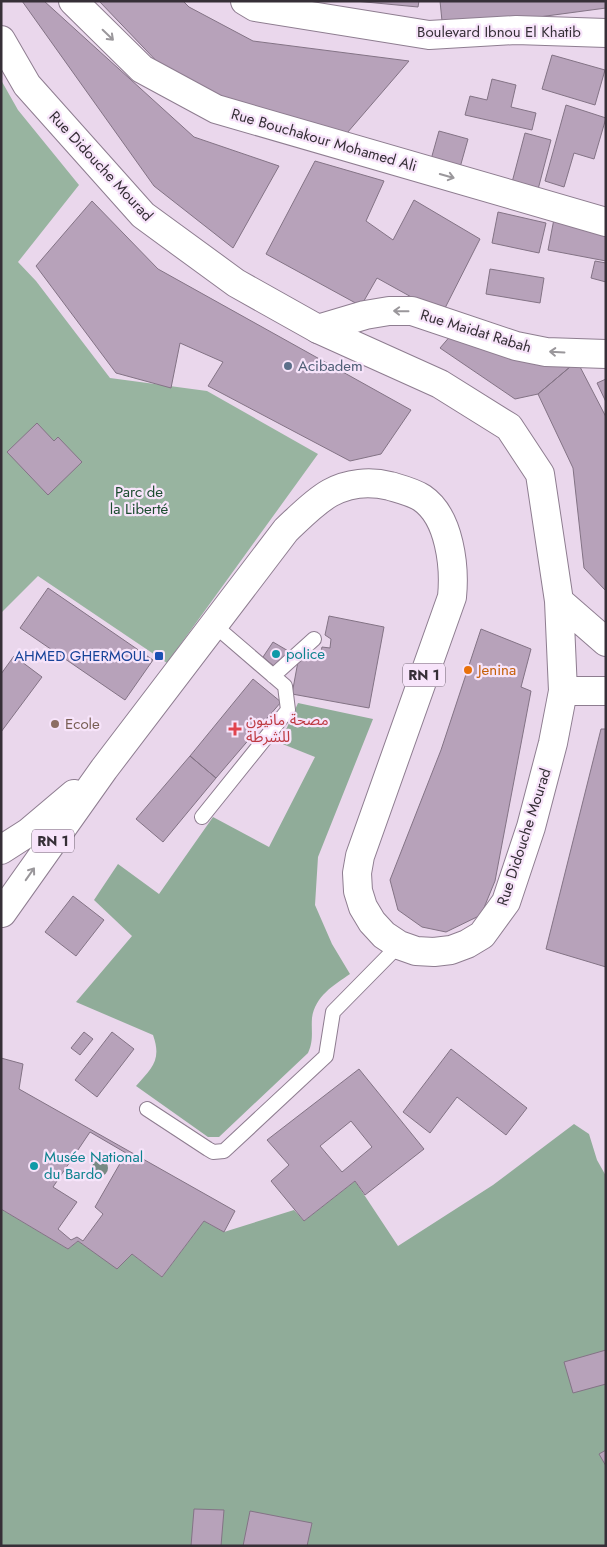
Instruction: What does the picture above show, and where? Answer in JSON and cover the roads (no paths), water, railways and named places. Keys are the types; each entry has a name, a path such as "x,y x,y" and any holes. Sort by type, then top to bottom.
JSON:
{"main road":[{"name":"Rue Bouchakour Mohamed Ali","path":"73,1 142,69 216,109 606,222"},
{"name":"Boulevard Ibnou El Khatib","path":"252,3 430,35 516,30 606,33"},
{"name":"Rue Didouche Mourad","path":"1,40 27,86 143,215 236,283 318,329 440,384 509,427 540,474 559,601 563,691 553,743 531,827 506,902 497,917 482,935 468,944 451,950 434,952 416,950 400,945 384,935 372,922 363,907 358,891 357,873 360,856 452,597 455,573 451,550 433,511 423,499 381,484 347,486 331,492 316,502 286,530 104,769 2,914"},
{"name":"Rue Maidat Rabah","path":"318,329 365,315 389,311 412,311 516,346 546,352 606,354"},
{"path":"559,601 606,642"},
{"path":"563,691 606,691"},
{"name":"Rue Didouche Mourad","path":"1,850 29,832 104,769"},
{"path":"1,896 2,914"}],"lane":[{"path":"202,818 288,710 284,686 214,625"},
{"path":"273,676 314,639"},
{"path":"148,1109 213,1152 224,1151 326,1056 333,1012 400,945"}],"place":[{"name":"Acibadem","path":"288,366"},
{"name":"police","path":"276,654"},
{"name":"AHMED GHERMOUL","path":"159,656"},
{"name":"Jenina","path":"468,670"},
{"name":"Ecole","path":"55,724"},
{"name":"مصحة مانيون للشرطة","path":"235,729"},
{"name":"Musée National du Bardo","path":"34,1166"}],"park label":[{"name":"Parc de la Liberté","path":"139,500"}]}
